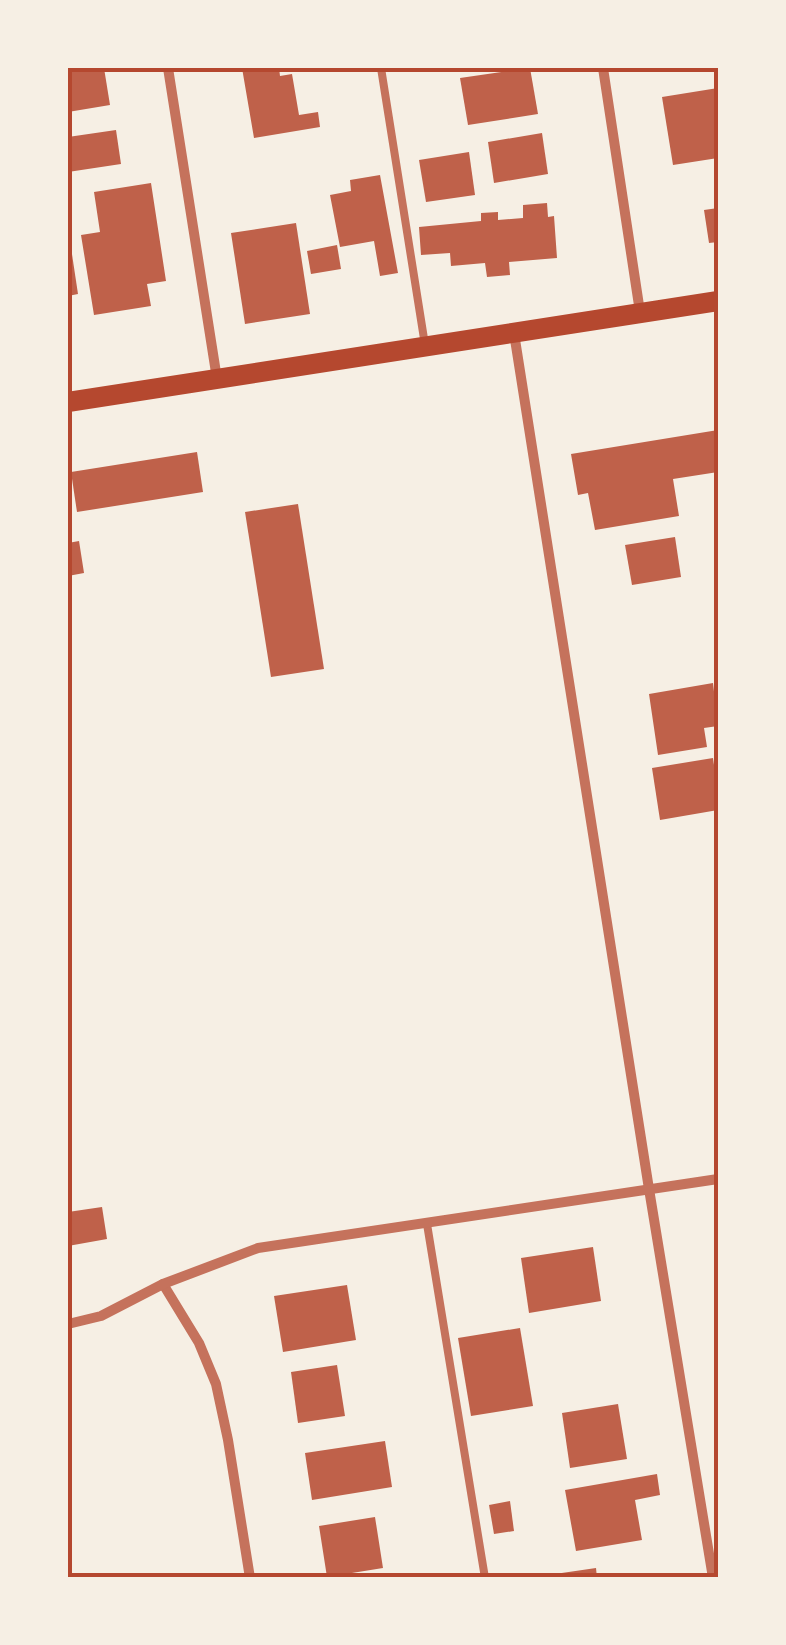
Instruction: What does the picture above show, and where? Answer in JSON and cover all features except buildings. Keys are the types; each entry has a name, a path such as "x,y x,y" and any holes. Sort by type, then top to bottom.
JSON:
{"main road":[{"path":"68,402 718,302"}],"street":[{"path":"168,68 218,379"},
{"path":"603,68 640,313"},
{"path":"514,333 713,1578"},
{"path":"68,1324 101,1316 163,1284 258,1248 718,1179"},
{"path":"163,1284 199,1344 216,1384 250,1578"}],"lane":[{"path":"382,68 425,347"},
{"path":"428,1224 485,1578"}]}
